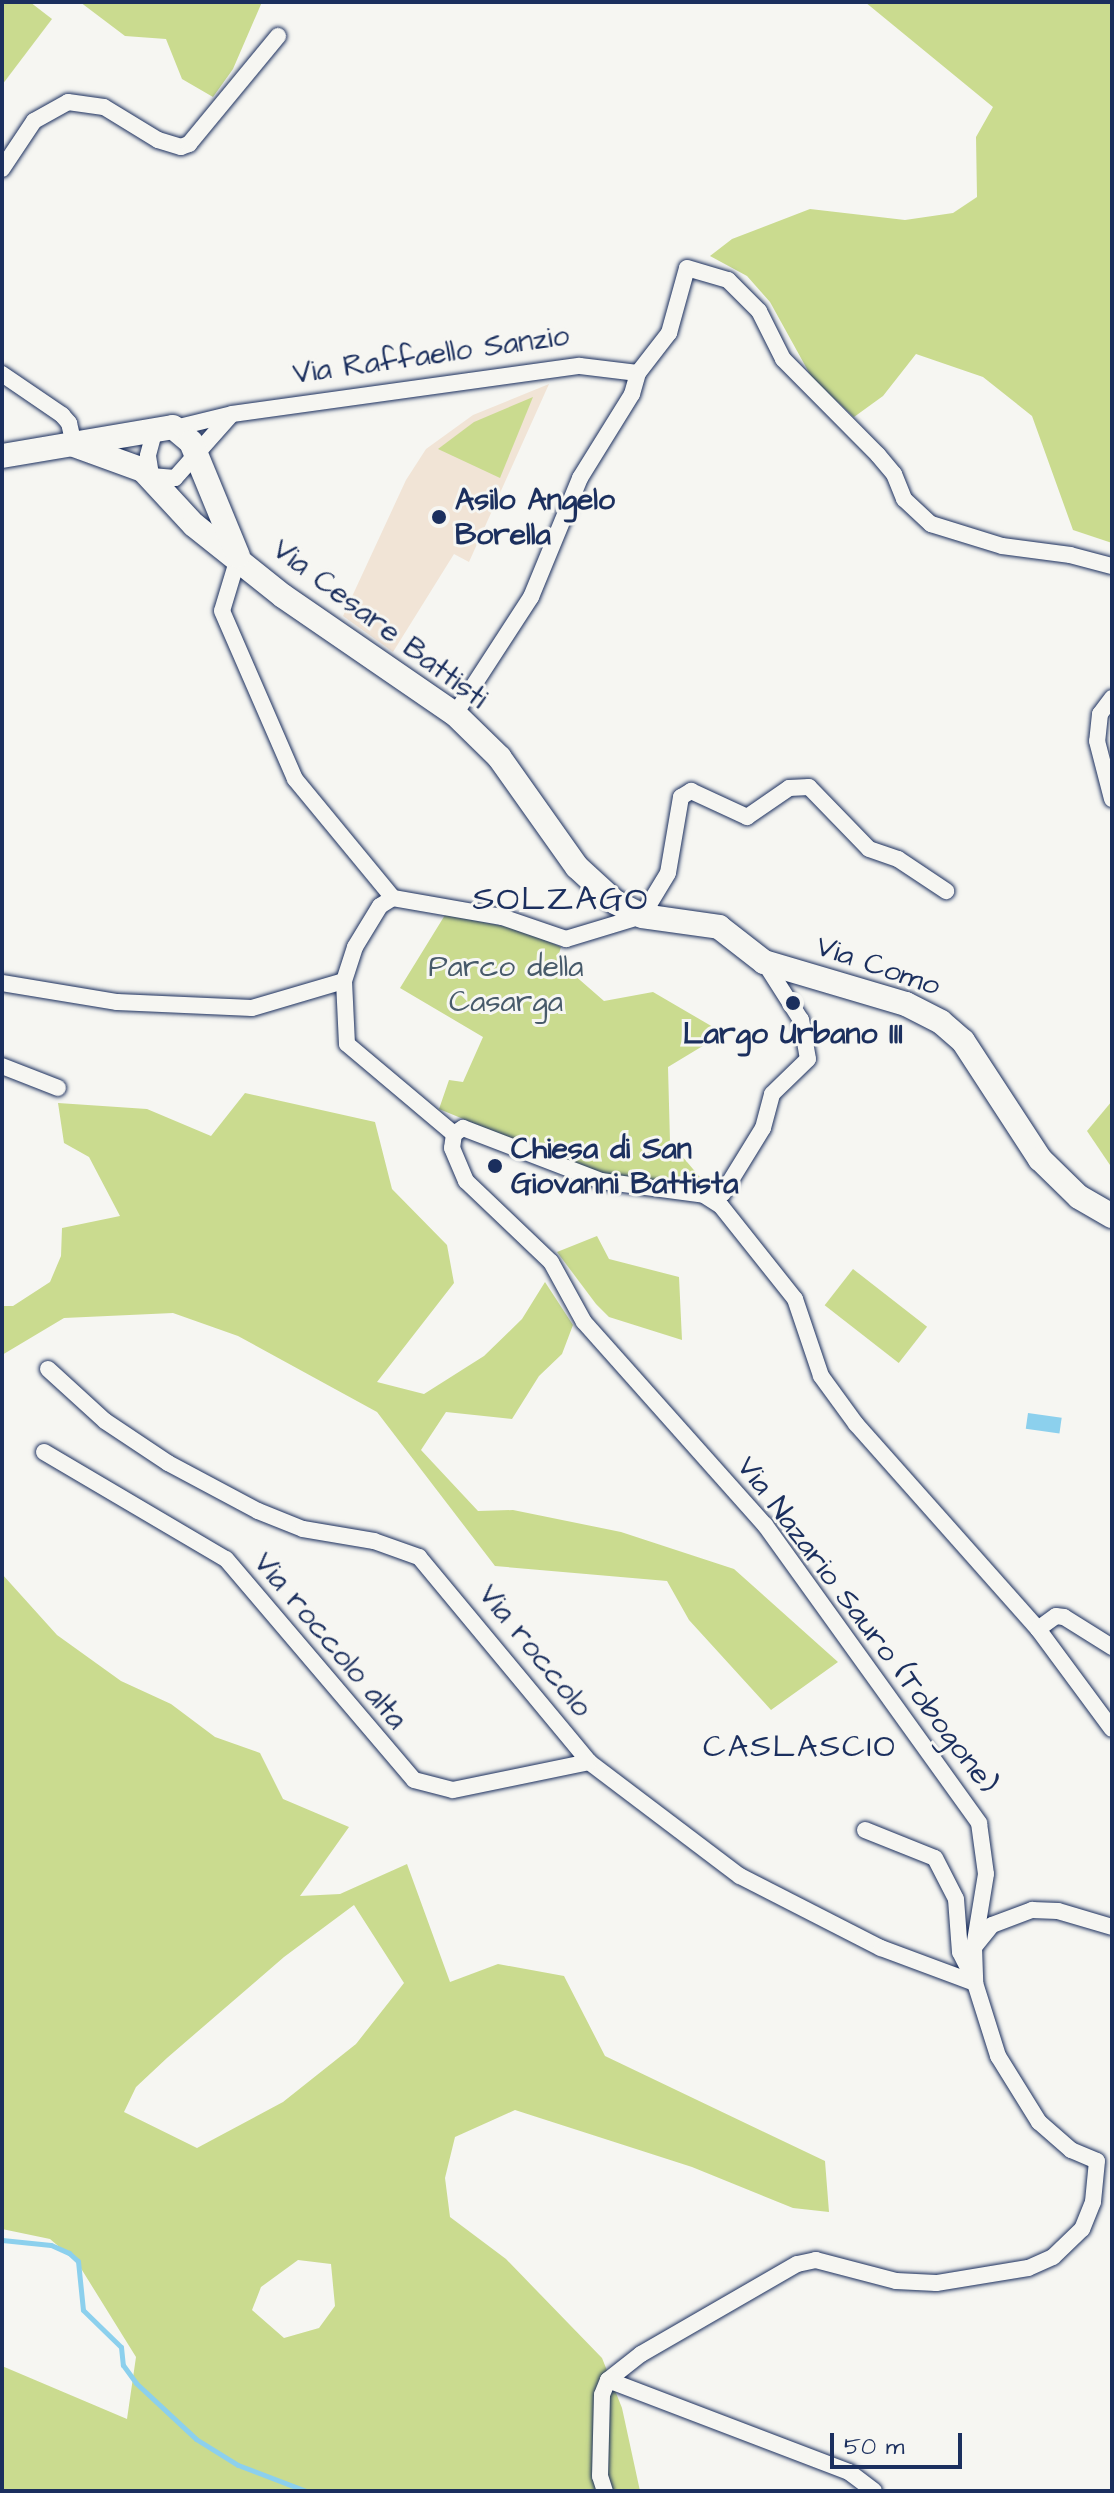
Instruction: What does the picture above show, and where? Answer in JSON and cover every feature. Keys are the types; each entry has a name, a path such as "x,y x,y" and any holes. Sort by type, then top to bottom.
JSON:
{"street":[{"path":"2,169 34,121 68,102 104,107 158,140 181,147 189,144 278,36"},
{"path":"455,714 531,597 574,490 632,394 638,373 669,333 687,268 728,280 759,311 770,340 791,368 878,455 894,474 904,499 931,524 1002,546 1070,555 1112,566"},
{"name":"Via Raffaello Sanzio","path":"165,428 232,414 580,366 638,373"},
{"path":"2,374 62,415 73,430 74,445"},
{"path":"74,445 112,455 151,476 179,476 195,453 232,414"},
{"path":"2,456 165,428"},
{"path":"151,476 148,456 165,428"},
{"name":"Via Cesare Battisti","path":"165,428 195,453 238,558"},
{"name":"Via Cesare Battisti","path":"151,476 194,525 283,596 455,714 524,786 577,867 615,902 642,916"},
{"path":"238,558 222,611 295,779 393,898 502,917 554,938 642,916 668,873 681,797 691,791 747,817 789,788 809,787 869,849 898,859 946,891"},
{"path":"1112,698 1100,714 1097,741 1112,799"},
{"path":"393,898 380,906 355,947 344,981 347,1044 454,1134 463,1128 473,1130 601,1181 712,1198 723,1193 763,1128 772,1094 804,1068 808,1059 801,1020 764,962"},
{"name":"Via Como","path":"642,916 719,927 764,962 906,1004 941,1022 963,1041 1049,1169 1079,1197 1112,1216"},
{"path":"2,983 47,994 223,1010 252,1008 344,981"},
{"path":"2,1066 58,1088"},
{"name":"Via Nazario Sauro (Tobogone)","path":"454,1134 452,1148 466,1181 551,1262 584,1322 765,1525 979,1823 986,1874 974,1947 975,1983 998,2056 1039,2122 1071,2150 1104,2162 1082,2229 1041,2262 982,2279 936,2283 896,2281 816,2260 797,2264 641,2354 608,2380"},
{"path":"712,1198 795,1299 821,1376 856,1424 1038,1629 1112,1729"},
{"name":"Via roccolo","path":"48,1369 105,1421 168,1463 258,1511 303,1529 374,1541 419,1557 589,1762 740,1876 868,1942 975,1983"},
{"name":"Via roccolo alta","path":"44,1452 226,1559 414,1780 432,1789 453,1790 589,1762"},
{"path":"1038,1629 1056,1616 1064,1617 1112,1647"},
{"path":"865,1830 935,1858 956,1899 960,1952 975,1983"},
{"path":"974,1947 992,1925 1032,1910 1058,1911 1112,1927"},
{"path":"605,2491 599,2428 608,2380 849,2472 874,2491"}],"shaded area":[{"name":"Asilo Angelo Borella","path":"549,384 469,562 454,554 393,652 343,616 406,480 426,449 473,415"}],"green space":[{"path":"2,2 30,2 52,19 2,85"},
{"path":"80,2 262,2 233,69 213,97 182,79 166,39 125,36"},
{"path":"865,2 1112,2 1112,543 1073,530 1032,416 983,377 916,354 883,396 854,417 812,378 770,302 747,276 710,256 732,239 810,209 905,220 953,213 977,197 976,137 993,107"},
{"path":"533,397 500,478 438,449 474,422"},
{"name":"Parco della Casarga","path":"445,915 519,929 561,947 557,960 604,1001 653,992 713,1027 706,1044 668,1067 670,1142 710,1189 602,1176 439,1109 449,1080 463,1082 483,1037 400,988"},
{"path":"245,1093 375,1122 392,1189 447,1245 454,1283 377,1382 424,1394 484,1356 522,1319 545,1282 573,1325 562,1354 539,1376 512,1419 446,1412 421,1450 478,1511 513,1510 621,1532 734,1569 838,1662 771,1710 689,1620 667,1581 495,1566 377,1412 238,1336 173,1313 64,1318 2,1355 2,1306 13,1306 50,1282 61,1256 62,1228 120,1216 89,1157 64,1143 58,1103 147,1109 211,1136"},
{"path":"1112,1101 1112,1168 1087,1131"},
{"path":"597,1236 609,1259 679,1277 682,1340 609,1317 596,1304 557,1252"},
{"path":"853,1269 927,1327 899,1363 825,1305"},
{"path":"2,1574 57,1635 121,1681 171,1704 215,1737 260,1753 283,1799 349,1827 300,1896 340,1894 407,1864 450,1982 498,1964 564,1976 605,2056 825,2161 829,2212 793,2208 692,2167 515,2110 455,2137 445,2178 450,2217 506,2259 602,2358 622,2408 640,2491 2,2491 2,2366 127,2419 136,2357 77,2262 50,2239 2,2229","holes":["354,1905 404,1983 356,2044 283,2102 197,2148 124,2112 136,2087 167,2058 284,1957","298,2260 331,2264 335,2306 319,2328 284,2338 252,2310 261,2287"]}],"water":[{"path":"1028,1413 1062,1418 1059,1434 1026,1429"}],"waterway":[{"path":"2,2240 51,2245 69,2253 78,2261 83,2310 121,2347 123,2365 136,2383 196,2439 238,2465 306,2491"}],"place":[{"name":"Asilo Angelo Borella","path":"439,517"},
{"name":"Largo Urbano III","path":"793,1003"},
{"name":"Chiesa di San Giovanni Battista","path":"495,1166"}],"district":[{"name":"SOLZAGO","path":"561,900"},
{"name":"CASLASCIO","path":"800,1747"}]}
